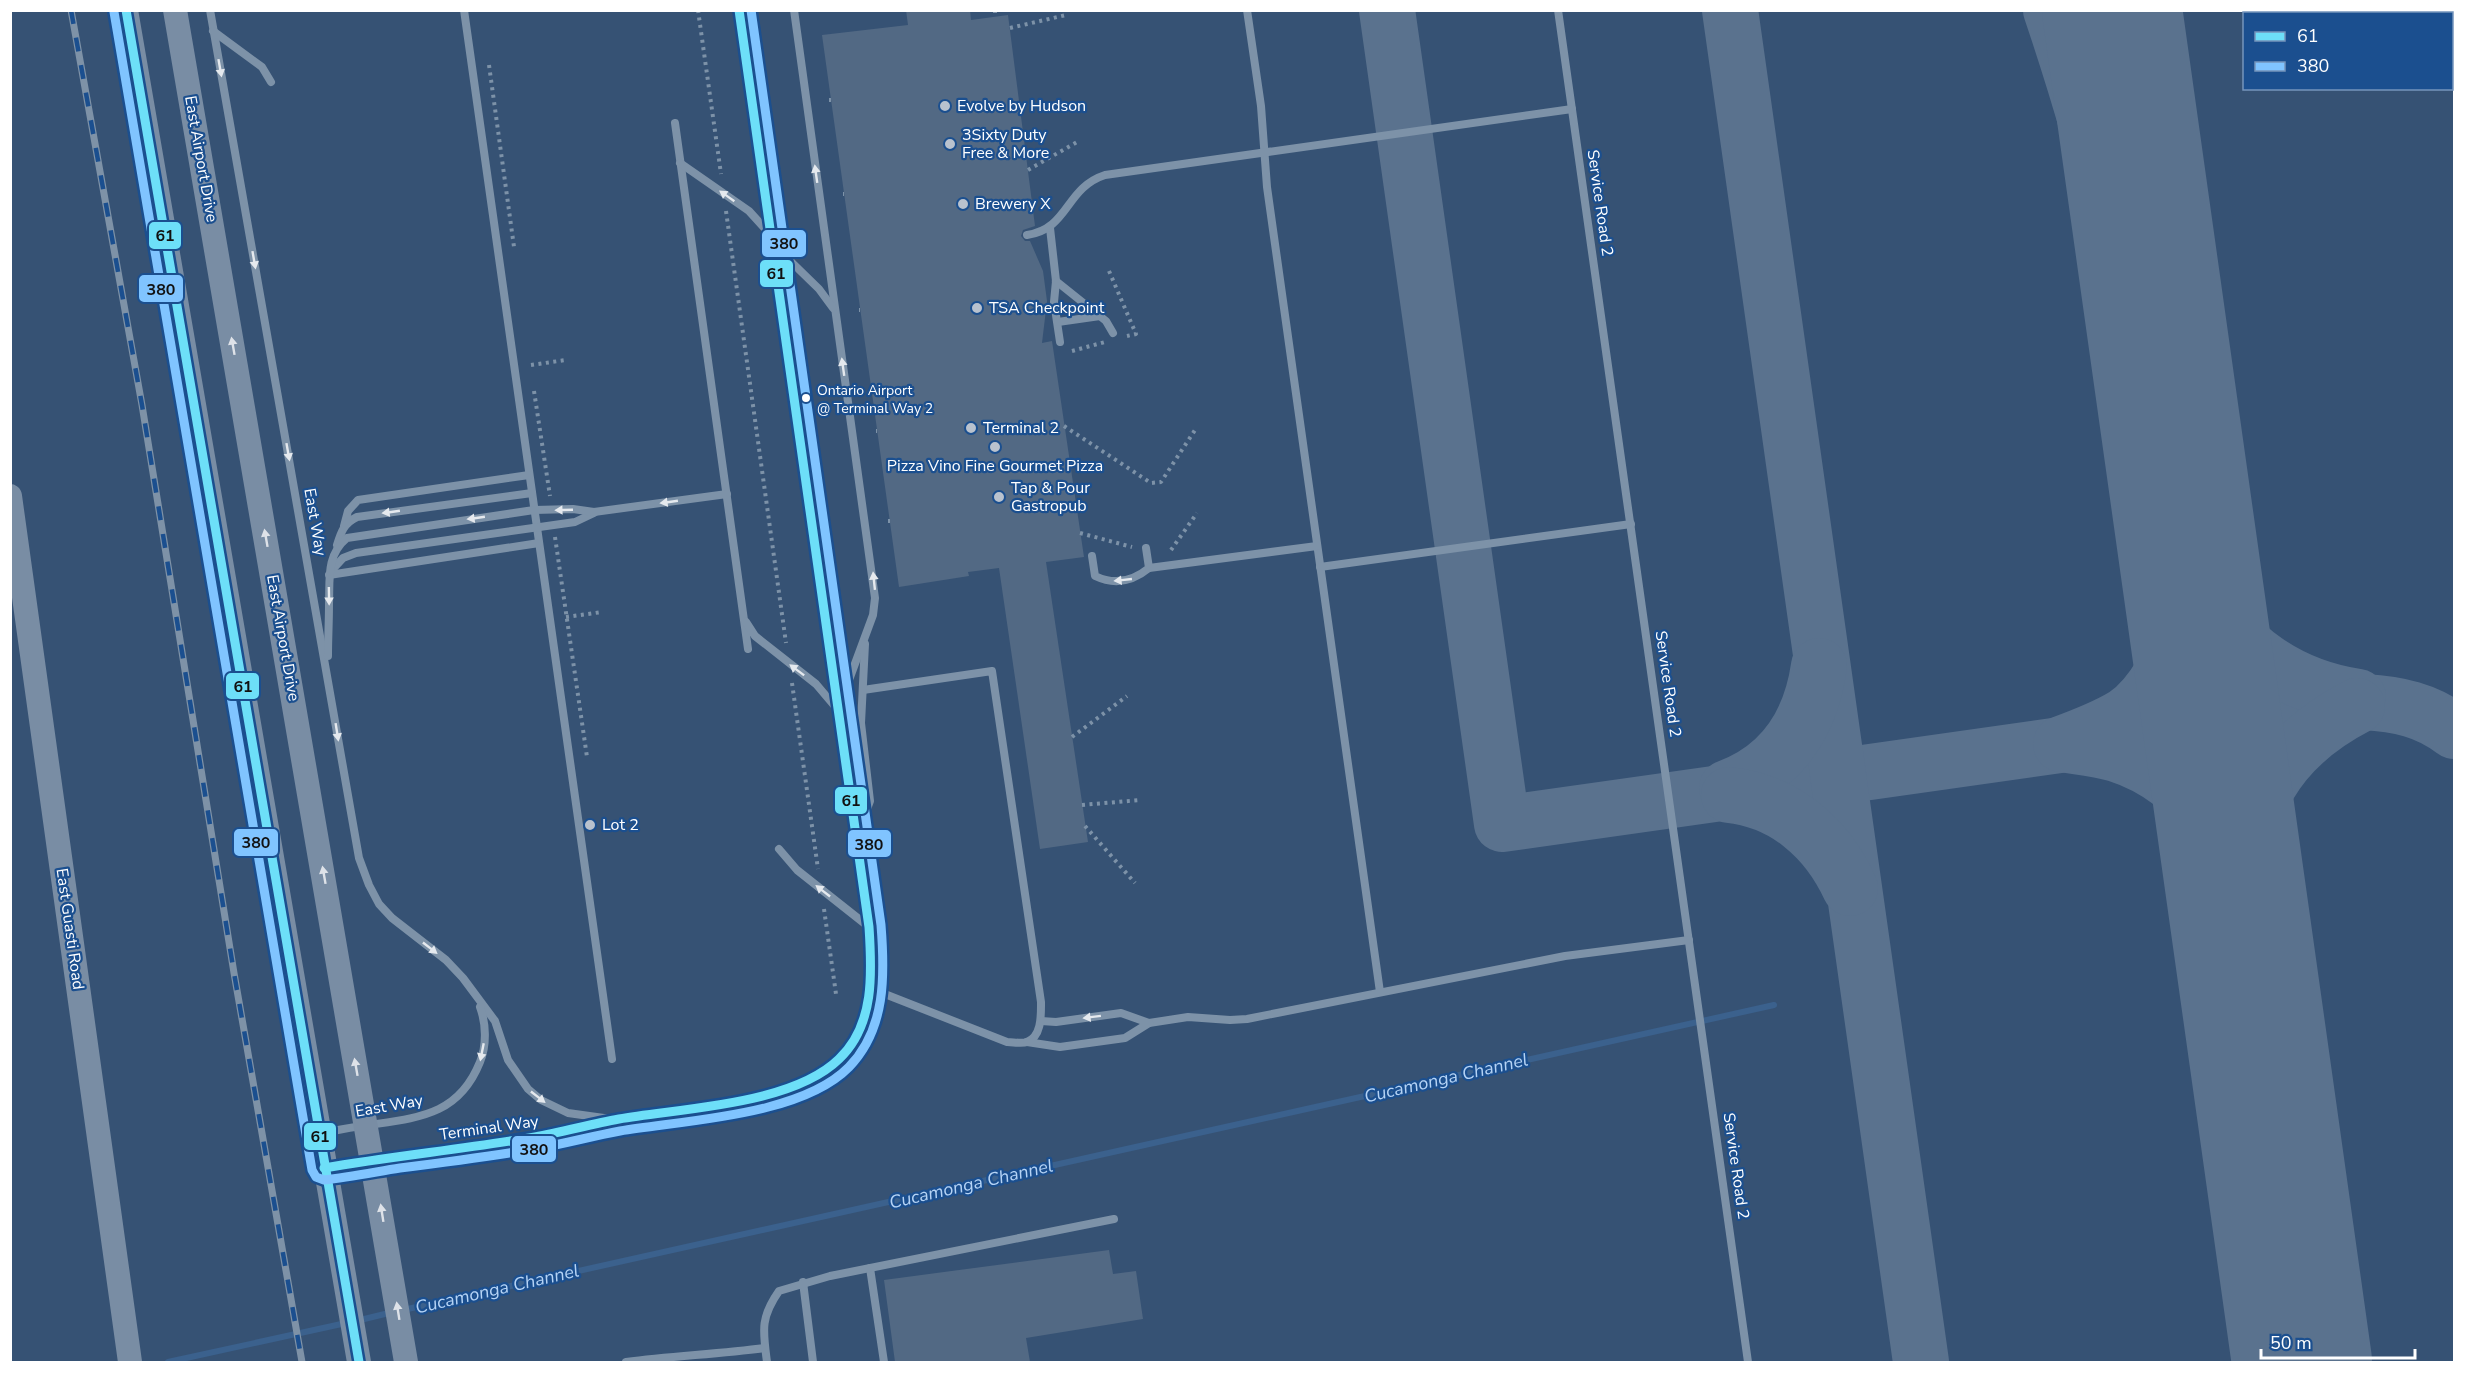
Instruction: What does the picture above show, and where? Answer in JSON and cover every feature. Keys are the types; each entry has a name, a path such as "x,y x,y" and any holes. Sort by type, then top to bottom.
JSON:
{"main road":[{"path":"126,10 359,1362"},
{"name":"East Airport Drive","path":"175,10 406,1359"},
{"name":"East Guasti Road","path":"10,496 130,1362"}],"lane":[{"name":"East Way","path":"210,10 359,858 379,904 392,918 446,960 495,1021 508,1060 528,1089 541,1100 568,1113 617,1119"},
{"path":"464,10 612,1059"},
{"name":"Terminal Way","path":"324,1168 566,1132 617,1119 740,1100 799,1085 820,1075 839,1061 852,1043 866,1015 872,989 869,927 739,10"},
{"path":"744,617 755,636 816,684 838,710 873,615 874,576 835,313 794,10"},
{"path":"1247,10 1261,106 1267,187 1380,992"},
{"name":"Service Road 2","path":"1558,10 1748,1362"},
{"path":"213,31 262,67 271,82"},
{"path":"1027,235 1040,233 1050,228 1084,185 1094,178 1105,175 1572,109"},
{"path":"675,123 748,649"},
{"path":"680,163 749,211 770,233 783,254 819,288 835,313"},
{"path":"1050,228 1056,281 1054,302 1060,342"},
{"path":"1056,281 1100,316 1111,327 1113,333"},
{"path":"1058,322 1100,316"},
{"path":"327,674 329,575 348,511 358,500 529,475"},
{"path":"343,528 350,520 357,517 532,493"},
{"path":"333,556 340,544 347,538 357,535 534,510 573,509 594,512 727,494"},
{"path":"329,575 343,558 356,554 574,522 594,512"},
{"path":"1320,567 1631,524"},
{"path":"329,575 539,543"},
{"path":"1092,556 1095,576 1108,582 1136,579 1149,568 1317,546"},
{"path":"1146,548 1149,568"},
{"path":"856,837 870,801 861,723 865,638"},
{"path":"863,690 992,671 1041,1002 1041,1021 1035,1035 1027,1042"},
{"path":"779,849 797,870 869,927"},
{"path":"872,989 1007,1042 1027,1042 1060,1047 1125,1038 1149,1023 1188,1017 1247,1019 1565,956 1689,940"},
{"name":"East Way","path":"319,1134 432,1113 450,1104 474,1076 483,1055 483,1015 475,995"},
{"path":"1041,1021 1056,1022 1121,1013 1149,1023"},
{"path":"767,1362 763,1330 765,1314 779,1291 803,1282 1114,1219"},
{"path":"870,1268 884,1362"},
{"path":"803,1282 813,1362"},
{"path":"626,1362 674,1356 714,1358 765,1348"}],"path":[{"path":"698,10 836,994"},
{"path":"994,10 995,16"},
{"path":"1010,28 1066,15"},
{"path":"489,65 514,250"},
{"path":"1028,170 1077,142"},
{"path":"532,376 531,365 566,360"},
{"path":"534,388 551,503"},
{"path":"1064,426 1151,483 1161,482 1195,430"},
{"path":"555,533 587,757"},
{"path":"566,617 602,612"},
{"path":"1072,737 1127,696"},
{"path":"1082,805 1140,800"},
{"path":"1085,826 1135,883"}],"building":[{"name":"Terminal 2","path":"906,10 970,10 971,20 1008,15 1035,226 1023,230 1021,236 1025,241 1030,241 1043,271 1047,301 1042,343 1052,341 1084,557 1046,562 1088,842 1040,849 999,568 968,572 969,576 899,587 822,35 908,25"},
{"path":"1109,1250 1113,1274 1136,1271 1143,1319 1026,1338 1030,1362 895,1362 884,1280"}],"waterway":[{"name":"Cucamonga Channel","path":"403,1310 1774,1005"},
{"name":"Cucamonga Channel","path":"356,1321 393,1312"},
{"name":"Cucamonga Channel","path":"168,1362 346,1323"}],"taxiway":[{"path":"1387,10 1502,824 2364,702 2412,709 2454,731"},
{"path":"1730,10 1921,1362"},
{"path":"2051,10 2092,141 2110,208 2143,341 2187,542 2203,585 2215,608 2230,628 2266,661 2309,684 2358,697"},
{"path":"2187,551 2183,620 2175,646 2162,673 2144,698 2124,716 2061,744 2103,751 2130,759 2159,774 2184,793 2205,817 2212,830 2238,905"},
{"path":"1727,788 1763,769 1791,741 1809,706 1819,666"},
{"path":"2238,899 2248,836 2269,784 2285,762 2305,742 2328,723 2357,706"},
{"path":"1729,795 1768,805 1802,825 1829,853 1850,888"},
{"path":"2278,1362 2287,1327 2289,1270"}],"runway":[{"path":"2112,10 2302,1362"}],"railway":[{"path":"71,10 142,405 234,973 302,1362"}],"transit line":[{"name":"61","path":"126,10 359,1362"},
{"name":"61","path":"324,1168 535,1137 619,1119 735,1102 765,1095 794,1086 819,1074 839,1059 851,1045 865,1014 869,997 871,962 869,927 739,10"},
{"name":"380","path":"114,12 312,1170 316,1177 324,1180 522,1151 620,1131 708,1119 773,1106 802,1096 828,1083 849,1067 870,1036 876,1019 882,982 881,925 751,10"}],"place":[{"name":"Evolve by Hudson","path":"945,106"},
{"name":"3Sixty Duty Free & More","path":"950,144"},
{"name":"Brewery X","path":"963,204"},
{"name":"TSA Checkpoint","path":"977,308"},
{"name":"Ontario Airport @ Terminal Way 2","path":"806,398"},
{"name":"Terminal 2","path":"971,428"},
{"name":"Pizza Vino Fine Gourmet Pizza","path":"995,447"},
{"name":"Tap & Pour Gastropub","path":"999,497"},
{"name":"Lot 2","path":"590,825"}]}
